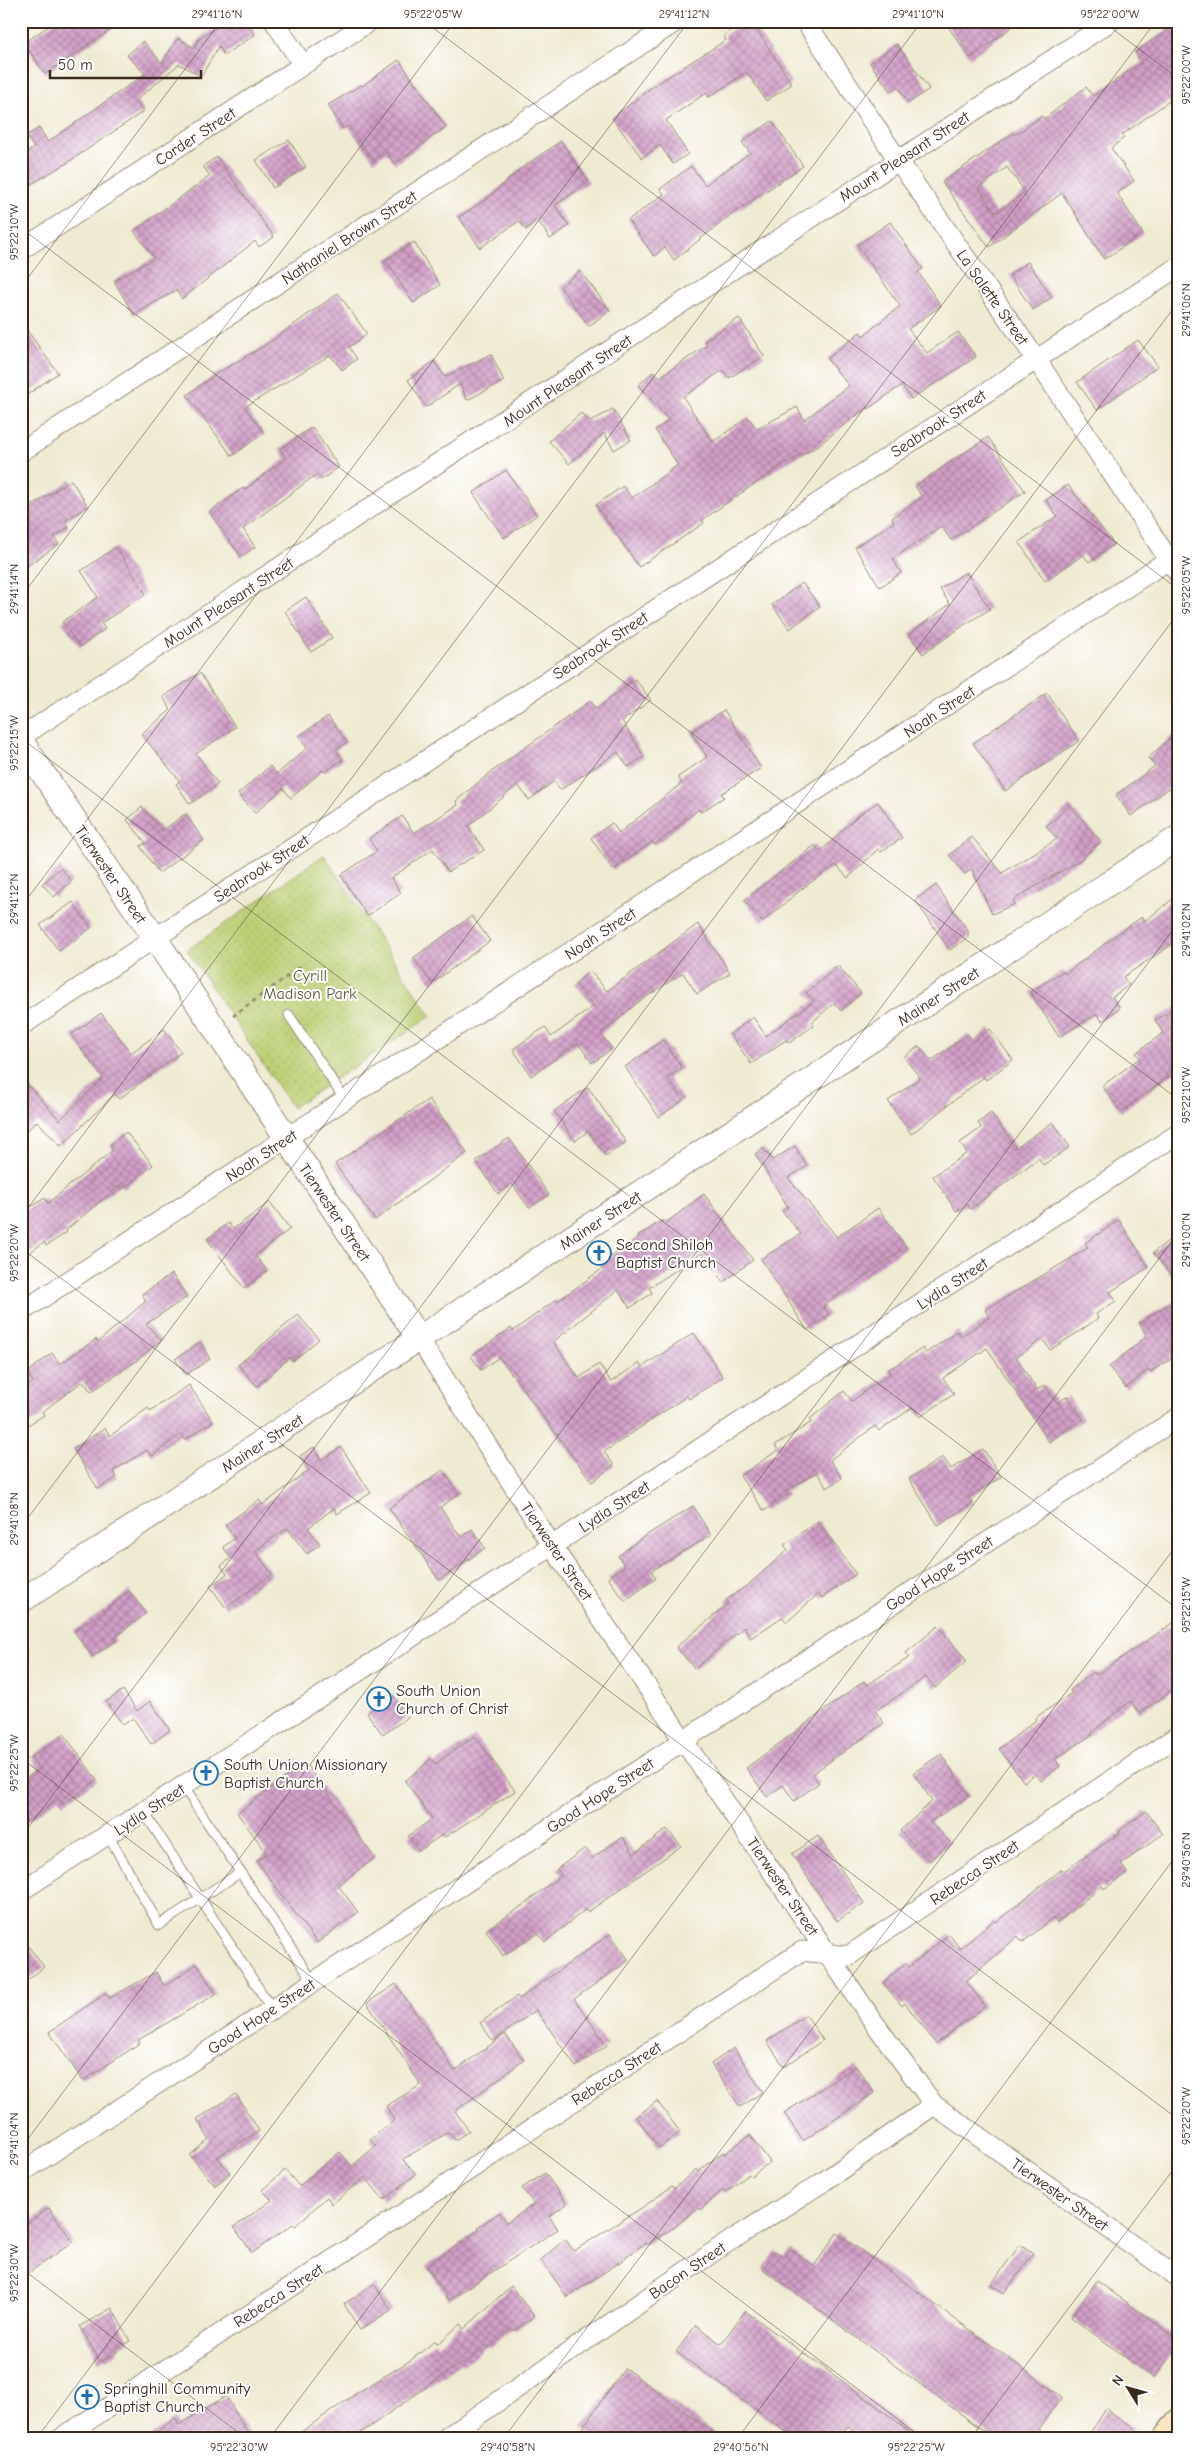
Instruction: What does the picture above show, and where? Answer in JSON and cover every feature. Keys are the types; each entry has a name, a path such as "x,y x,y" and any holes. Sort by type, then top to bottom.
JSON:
{"main road":[{"path":"1166,2439 1179,2422"}],"street":[{"path":"274,21 303,65"},
{"name":"Corder Street","path":"21,250 370,21"},
{"name":"Nathaniel Brown Street","path":"21,452 677,21"},
{"name":"La Salette Street","path":"805,21 898,160 1036,358 1175,563"},
{"name":"Mount Pleasant Street","path":"21,737 434,468 1111,21"},
{"name":"Seabrook Street","path":"21,1026 1036,358 1179,266"},
{"name":"Noah Street","path":"21,1312 286,1138 1175,563"},
{"name":"Tierwester Street","path":"21,741 155,938 419,1339 552,1546 685,1739 873,2021 934,2106 1179,2278"},
{"name":"Mainer Street","path":"21,1601 1179,837"},
{"name":"Lydia Street","path":"21,1891 552,1546 1179,1133"},
{"name":"Good Hope Street","path":"21,2173 1179,1417"},
{"name":"Rebecca Street","path":"60,2439 802,1951 827,1952 848,1956 1179,1735"},
{"name":"Bacon Street","path":"444,2439 718,2248 820,2184 934,2106"}],"lane":[{"path":"289,1016 345,1100"},
{"path":"183,1786 314,1983"},
{"path":"144,1812 272,2009"},
{"path":"108,1834 159,1926 241,1872"}],"path":[{"path":"215,1030 303,965"}],"green space":[{"name":"Cyrill Madison Park","path":"324,855 431,1016 292,1108 187,950"}],"building":[{"path":"56,21 124,21 45,74 24,43"},
{"path":"226,21 247,21 255,35 224,55 219,46 201,76 179,64 136,100 144,111 67,163 21,190 21,156 34,148 26,136 39,128 48,142 145,74 127,55 143,41 162,63 178,38 194,48 199,39"},
{"path":"744,21 751,21 792,84 766,101 747,72 709,97 706,93 666,120 688,154 673,164 660,145 642,158 612,118 652,87 726,40 724,36"},
{"path":"944,21 1020,21 970,58"},
{"path":"1179,22 1179,115 1169,101 1122,135 1124,138 1111,148 1134,181 1117,193 1143,234 1104,259 1062,193 989,247 942,182 1013,133 1015,135 1042,116 1044,119 1086,87 1093,96 1142,62 1135,52","holes":["1007,167 1025,192 996,213 978,188"]},
{"path":"897,44 929,89 909,103 898,87 891,92 870,63"},
{"path":"399,60 446,127 395,164 386,152 374,161 348,126 343,129 328,105 362,86"},
{"path":"772,121 803,166 732,214 674,260 665,247 654,256 628,220 664,194 660,189 691,166 705,185 750,153 742,142"},
{"path":"289,140 306,167 273,188 256,160"},
{"path":"561,141 589,182 555,205 569,226 550,239 537,219 526,230 519,221 480,248 459,217 489,197 520,169"},
{"path":"217,157 274,237 259,247 255,241 182,299 176,290 134,315 114,281 154,258 134,231 210,176 203,166"},
{"path":"890,222 923,269 918,272 941,306 908,329 927,353 958,332 976,357 911,399 902,385 868,409 867,407 816,447 782,465 702,520 704,523 639,567 596,505 623,486 632,498 678,465 655,430 669,420 638,385 654,371 660,377 707,345 704,341 739,318 764,356 729,378 723,370 683,397 713,442 748,417 757,429 797,407 804,420 849,386 827,359 860,332 863,336 900,306 857,245"},
{"path":"414,242 440,285 413,303 386,260"},
{"path":"1028,262 1052,297 1033,310 1009,275"},
{"path":"580,271 610,310 589,326 560,287"},
{"path":"338,293 367,334 349,347 357,359 342,370 330,355 245,407 264,433 232,456 187,395 216,374 264,346"},
{"path":"21,322 58,373 21,399"},
{"path":"1138,340 1158,366 1097,410 1077,382"},
{"path":"491,354 504,381 467,400 460,384 426,407 408,380 434,361 445,377"},
{"path":"613,409 631,440 614,450 604,433 569,464 549,441 581,413 590,422"},
{"path":"312,427 339,467 321,480 317,474 243,529 255,547 241,557 209,512 243,488 244,490 286,458 280,449"},
{"path":"988,437 1025,491 951,540 941,526 893,559 901,573 880,587 855,547 894,522 892,518 922,497 915,486"},
{"path":"506,470 537,515 504,538 473,493"},
{"path":"71,480 88,506 65,521 69,527 54,537 59,544 21,570 21,513"},
{"path":"1068,485 1114,544 1089,562 1083,555 1045,581 1019,542 1057,516 1046,500"},
{"path":"116,547 146,594 101,623 105,629 80,647 62,622 98,597 81,571"},
{"path":"966,572 990,609 923,654 909,634 950,604 940,589"},
{"path":"802,583 820,606 790,629 772,605"},
{"path":"306,597 332,638 311,652 285,611"},
{"path":"200,673 235,727 196,754 218,784 190,804 176,784 180,781 141,734 171,710 163,697"},
{"path":"635,679 651,700 622,721 644,757 628,767 618,752 560,790 554,781 529,800 518,785 468,826 484,850 448,872 433,849 391,878 401,893 367,916 341,875 377,851 369,839 402,816 414,833 458,805 456,801 490,773 590,701 596,709"},
{"path":"1047,693 1079,741 1005,791 973,743"},
{"path":"724,710 761,768 721,794 724,797 701,812 699,809 655,845 652,842 613,870 591,838 612,823 619,833 682,783 678,777 707,757 691,732"},
{"path":"328,716 347,742 336,750 343,759 325,772 323,770 291,798 283,788 255,813 238,794 270,766 277,774 307,748 299,736"},
{"path":"1179,730 1179,781 1131,816 1116,795 1155,766 1148,758"},
{"path":"878,802 902,838 881,852 878,849 848,878 836,865 803,888 762,922 744,900 815,845 820,852 857,816"},
{"path":"1070,806 1101,841 1080,860 1013,900 1015,904 992,914 972,869 965,874 949,855 972,837 1002,873 1057,839 1046,826"},
{"path":"142,807 162,831 185,814 204,840 159,873 140,846 146,843 127,820"},
{"path":"60,868 72,881 54,897 42,884"},
{"path":"936,885 968,931 968,937 950,950 915,900"},
{"path":"1179,894 1179,940 1123,977 1129,985 1112,997 1120,1008 1102,1021 1097,1014 1059,1037 1030,992 1063,971 1065,974 1123,930 1142,917 1145,921"},
{"path":"73,902 91,928 59,951 40,925"},
{"path":"472,916 490,941 432,983 413,958"},
{"path":"698,924 730,973 697,994 683,973 637,1003 601,1034 612,1049 592,1063 578,1043 531,1076 513,1049 545,1027 551,1037 594,1006 575,984 590,971 607,991"},
{"path":"838,966 861,993 841,1011 834,1003 811,1023 813,1026 789,1043 786,1040 751,1064 730,1034 753,1017 766,1036 814,1001 806,993"},
{"path":"1179,1006 1179,1069 1121,1112 1102,1086 1140,1058 1136,1053 1163,1033 1155,1020"},
{"path":"101,1013 131,1053 164,1029 181,1052 119,1099 115,1094 61,1146 37,1121 21,1136 21,1078 60,1120 103,1078 71,1035"},
{"path":"990,1029 1013,1060 986,1080 984,1077 911,1134 888,1101 920,1078 904,1057 919,1046 931,1061 968,1034 973,1042"},
{"path":"663,1040 682,1068 668,1078 683,1100 659,1117 625,1067"},
{"path":"588,1087 626,1142 606,1156 588,1131 575,1141 554,1111"},
{"path":"429,1099 467,1153 375,1220 335,1164"},
{"path":"991,1113 1016,1148 1053,1122 1070,1147 1043,1165 1039,1158 970,1209 967,1204 956,1211 933,1176 967,1153 960,1143 981,1128 978,1123"},
{"path":"126,1132 153,1165 123,1189 120,1185 66,1230 67,1232 46,1246 44,1242 21,1259 21,1213 45,1198 48,1203 113,1150 110,1145"},
{"path":"509,1138 549,1195 529,1208 512,1184 498,1194 476,1161"},
{"path":"795,1146 807,1166 788,1178 837,1237 878,1208 906,1247 823,1306 829,1315 807,1330 761,1259 801,1234 782,1211 788,1207 755,1154 763,1148 773,1160"},
{"path":"704,1194 753,1260 723,1282 702,1253 649,1288 652,1293 630,1308 618,1290 553,1342 579,1378 599,1364 611,1382 639,1363 642,1367 694,1333 723,1377 689,1399 687,1396 604,1452 614,1465 592,1482 499,1357 481,1370 471,1356 511,1328 513,1331 557,1299 558,1301 603,1268 600,1264 638,1236 664,1220 666,1223"},
{"path":"270,1202 290,1229 255,1255 267,1271 244,1288 207,1239 228,1223 233,1229"},
{"path":"1119,1220 1149,1267 1110,1292 1116,1301 1096,1314 1098,1318 1080,1331 1050,1350 1043,1339 1016,1357 1037,1390 1045,1385 1057,1403 1068,1396 1083,1419 1049,1442 987,1348 943,1378 954,1394 920,1417 913,1407 879,1431 875,1426 830,1460 842,1478 827,1488 817,1472 786,1491 788,1494 764,1511 740,1476 778,1450 775,1445 812,1422 810,1419 844,1391 852,1401 890,1373 888,1370 923,1348 926,1353 958,1331 962,1336 989,1317 985,1310 1088,1248 1085,1243"},
{"path":"1179,1232 1179,1285 1153,1253"},
{"path":"172,1274 187,1297 146,1324 161,1340 135,1362 91,1392 83,1381 42,1412 44,1415 28,1425 21,1415 21,1390 33,1382 27,1373 52,1353 60,1364 96,1339 98,1342 146,1301 142,1294"},
{"path":"1172,1302 1179,1313 1179,1354 1150,1372 1148,1370 1126,1388 1109,1367 1147,1336 1139,1323"},
{"path":"298,1315 319,1339 293,1361 290,1357 257,1386 238,1365"},
{"path":"200,1342 210,1359 186,1375 175,1359"},
{"path":"189,1385 213,1421 185,1440 181,1434 152,1456 147,1450 113,1471 117,1477 98,1489 73,1449 105,1428 110,1436 148,1408 150,1411"},
{"path":"314,1447 321,1460 341,1447 371,1493 337,1514 334,1508 308,1528 320,1544 307,1554 287,1528 255,1551 272,1574 226,1608 210,1586 227,1574 221,1566 231,1558 223,1547 235,1538 225,1525 259,1500 263,1505 309,1470 300,1456"},
{"path":"983,1449 1001,1477 969,1497 973,1503 938,1525 909,1479 943,1457 951,1469"},
{"path":"443,1470 459,1494 440,1507 461,1537 472,1529 485,1548 439,1580 389,1508"},
{"path":"693,1506 711,1535 651,1571 656,1578 625,1601 608,1578 625,1566 618,1556 642,1538"},
{"path":"818,1521 856,1574 822,1598 818,1594 787,1622 782,1617 751,1638 744,1627 695,1669 676,1647 728,1604 726,1600 749,1584 788,1550 784,1545"},
{"path":"129,1591 146,1613 114,1638 116,1641 92,1657 74,1631"},
{"path":"1179,1619 1179,1686 1139,1713 1131,1701 1092,1732 1093,1734 1055,1759 1060,1766 1041,1781 1035,1774 1024,1782 999,1749 1036,1720 1035,1718 1072,1693 1070,1690 1094,1672 1096,1675"},
{"path":"938,1626 967,1661 935,1688 926,1677 875,1711 884,1723 812,1774 819,1783 794,1801 783,1785 767,1797 746,1768 864,1681 867,1685 910,1657 906,1653"},
{"path":"123,1690 137,1711 150,1701 170,1730 151,1744 133,1718 123,1725 106,1702"},
{"path":"392,1694 408,1717 383,1735 367,1713"},
{"path":"64,1734 97,1780 63,1804 59,1798 21,1826 21,1782 39,1769 31,1757"},
{"path":"475,1736 515,1791 445,1837 443,1834 419,1851 408,1836 432,1819 405,1781 431,1759 435,1764"},
{"path":"941,1754 969,1796 930,1822 950,1842 930,1861 900,1831 932,1801 913,1773"},
{"path":"305,1763 375,1858 338,1885 358,1912 317,1943 257,1861 267,1853 237,1813"},
{"path":"1146,1811 1163,1834 1121,1864 1127,1873 1104,1889 1102,1886 1057,1923 1053,1918 1023,1942 1018,1936 966,1981 985,2006 936,2044 905,2003 902,2006 883,1983 906,1963 909,1967 949,1934 960,1949 994,1920 996,1922 1062,1869 1064,1871 1120,1833 1119,1831"},
{"path":"667,1829 681,1846 588,1912 586,1909 545,1942 538,1933 503,1956 486,1930 522,1906 561,1875 557,1869 585,1848 592,1858 623,1837 634,1854"},
{"path":"818,1836 864,1903 837,1921 792,1854"},
{"path":"610,1934 629,1960 574,1999 607,2045 576,2067 536,2010 493,2041 480,2023 517,1996 519,1999"},
{"path":"21,1937 44,1967 21,1985"},
{"path":"197,1964 216,1994 138,2040 140,2043 83,2081 49,2032 106,1993 110,1998 156,1972 164,1986"},
{"path":"396,1984 455,2071 505,2034 524,2060 455,2111 469,2131 455,2140 449,2132 403,2159 416,2174 384,2200 365,2177 332,2204 327,2197 295,2226 293,2224 252,2253 234,2227 272,2200 262,2190 285,2170 299,2186 340,2152 352,2166 376,2146 370,2140 394,2120 386,2106 421,2085 367,2003"},
{"path":"806,2015 823,2040 784,2067 767,2041"},
{"path":"734,2048 763,2092 740,2107 711,2064"},
{"path":"856,2066 874,2093 803,2141 784,2113"},
{"path":"236,2094 259,2131 217,2157 230,2173 215,2186 190,2155 209,2139 197,2119"},
{"path":"657,2101 680,2132 659,2148 636,2117"},
{"path":"750,2135 770,2162 751,2176 749,2174 725,2193 723,2190 700,2210 698,2208 673,2228 646,2245 645,2243 567,2297 541,2260 565,2239 574,2251 672,2186 674,2189 696,2169 698,2172 723,2152 724,2154"},
{"path":"545,2173 567,2204 549,2216 558,2229 449,2300 426,2266 461,2243 479,2229 478,2227 500,2212 507,2223 534,2204 522,2188"},
{"path":"49,2208 73,2242 21,2278 21,2228"},
{"path":"837,2233 1062,2397 1038,2429 1051,2439 995,2439 763,2269 775,2251 784,2257 790,2249 814,2266"},
{"path":"1020,2245 1033,2254 1004,2293 991,2284"},
{"path":"1097,2281 1179,2340 1179,2344 1154,2378 1071,2317"},
{"path":"374,2284 391,2310 360,2330 344,2304"},
{"path":"511,2286 534,2316 515,2331 512,2328 490,2348 487,2345 463,2365 461,2363 352,2439 291,2439 357,2393 411,2360 435,2341 438,2344 460,2324 464,2329"},
{"path":"112,2308 130,2341 116,2349 118,2352 100,2362 80,2326"},
{"path":"745,2311 873,2403 919,2439 865,2439 848,2426 838,2439 796,2439 676,2352 696,2325 721,2344"},
{"path":"625,2368 722,2439 597,2439 582,2428"},
{"path":"226,2396 251,2439 148,2439 175,2418 179,2425"},
{"path":"1106,2409 1134,2428 1126,2439 1086,2439"}],"place":[{"name":"Second Shiloh Baptist Church","path":"599,1253"},
{"name":"South Union Church of Christ","path":"379,1699"},
{"name":"South Union Missionary Baptist Church","path":"206,1773"},
{"name":"Springhill Community Baptist Church","path":"87,2397"}]}
